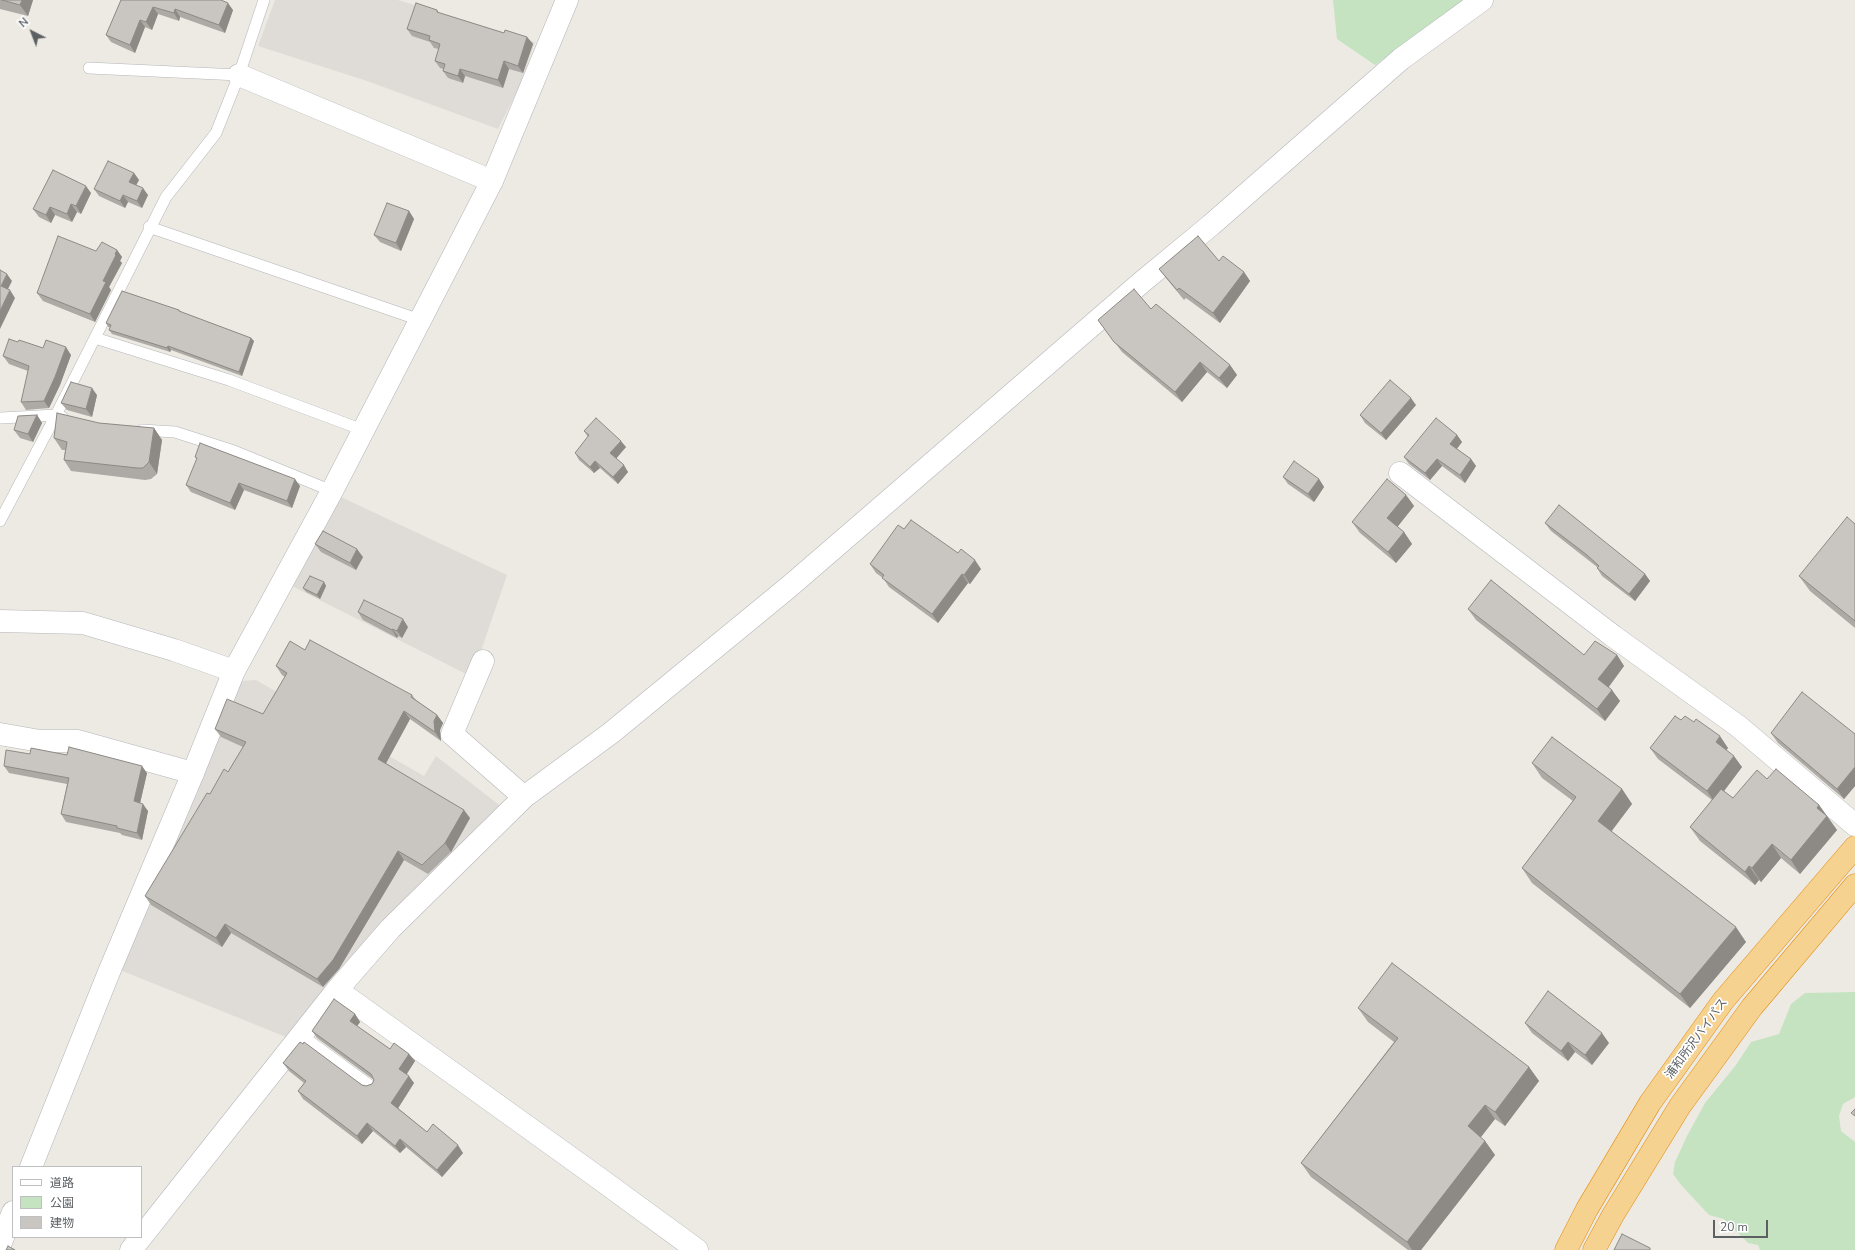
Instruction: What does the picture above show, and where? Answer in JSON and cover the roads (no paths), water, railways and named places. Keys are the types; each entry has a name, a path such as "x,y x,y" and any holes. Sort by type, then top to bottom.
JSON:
{"highway":[{"name":"浦和所沢バイパス","path":"1566,1250 1587,1210 1650,1103 1722,1001 1855,846"},
{"path":"1594,1250 1613,1215 1680,1106 1752,1007 1855,885"}],"street":[{"path":"31,1166 109,972 193,773 234,671 332,491 492,181 567,0"},
{"path":"142,1236 337,990 390,929 524,798 611,733 790,586 1142,282 1211,225 1401,58 1482,0"},
{"path":"239,75 492,181"},
{"path":"1400,473 1613,636 1738,726 1855,825"},
{"path":"0,621 83,622 174,650 234,671"},
{"path":"483,661 452,734 524,798"},
{"path":"0,734 40,741 78,741 193,773"},
{"path":"337,990 696,1250"},
{"path":"0,1245 12,1215"},
{"path":"131,1250 140,1238"}],"lane":[{"path":"0,521 56,415 149,227 166,197 216,134 239,75 264,0"},
{"path":"89,68 239,75"},
{"path":"149,227 420,320"},
{"path":"95,338 230,380 364,430"},
{"path":"1,418 56,415 71,419"},
{"path":"131,429 175,432 234,450 332,491"},
{"path":"301,1035 372,1087"}]}
